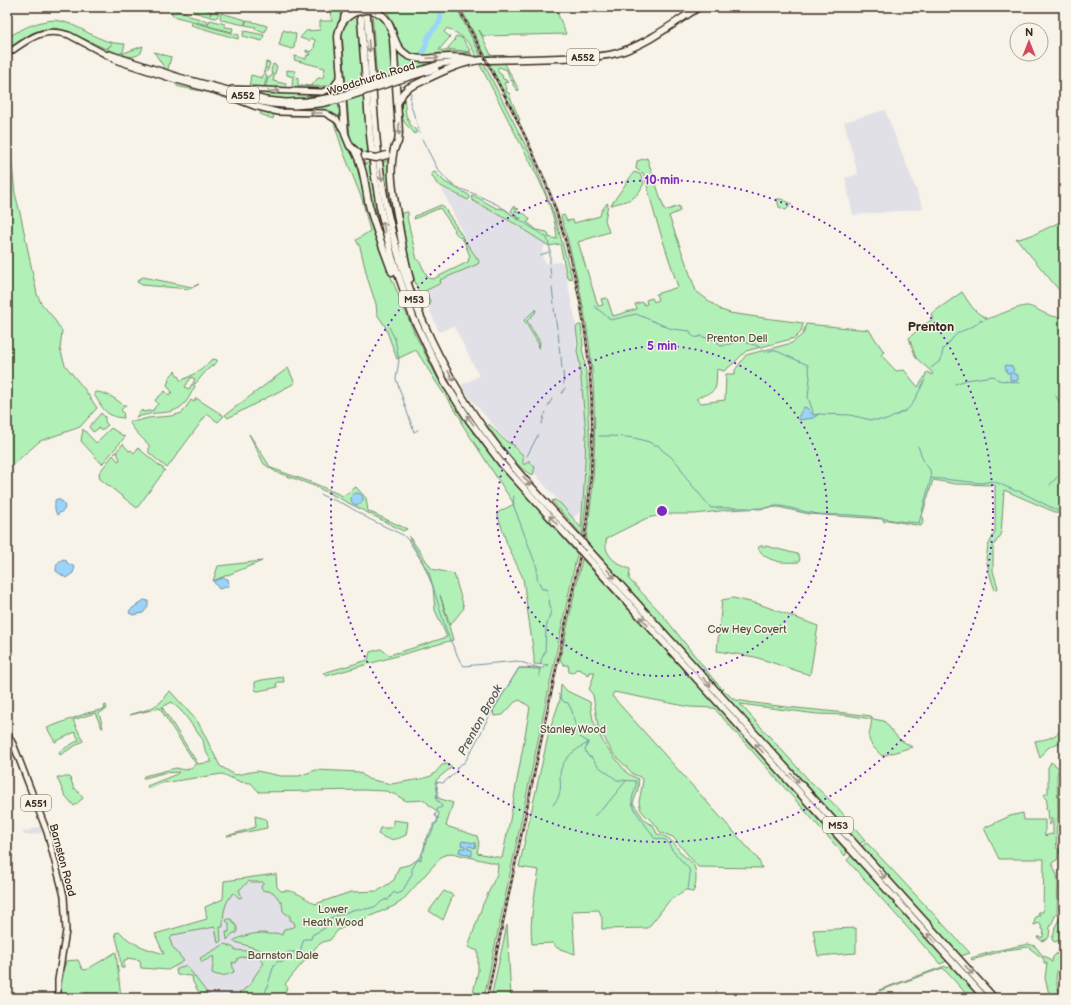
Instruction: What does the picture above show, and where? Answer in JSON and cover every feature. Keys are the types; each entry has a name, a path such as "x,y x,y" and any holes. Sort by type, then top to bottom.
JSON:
{"highway":[{"path":"348,7 338,34 345,134 350,146 360,160 369,203 378,232 399,290 413,317"},
{"path":"380,7 391,26 399,48 410,57 464,58 474,60"},
{"name":"Woodchurch Road","path":"474,60 563,58 602,56 618,53 633,47 699,7"},
{"path":"343,22 358,9 368,9 384,16"},
{"name":"M53","path":"358,9 374,171 380,206 392,257 413,317 445,382 469,420 502,464 582,547"},
{"name":"M53","path":"368,9 376,135 386,205 407,282 427,331 460,393 482,426 507,459 582,547 985,998"},
{"path":"393,34 399,132 398,142 392,160 391,175 410,277 441,359"},
{"path":"398,106 400,97 408,88 474,60"},
{"path":"355,151 366,156 376,158 387,155 396,146"},
{"name":"M53","path":"679,655 994,998"}],"main road":[{"name":"Woodchurch Road","path":"7,54 32,36 43,32 61,32 118,61 201,87 218,89"},
{"name":"Woodchurch Road","path":"102,52 255,101 282,105 312,105 339,98 400,78 474,60"},
{"path":"172,74 173,77 201,87"},
{"path":"218,89 322,92 333,88 338,82 341,74"},
{"path":"218,89 254,106 271,111 328,114 337,120 345,134"},
{"name":"Barnston Road","path":"7,733 14,746 47,832 64,896 66,931 58,980 58,998"}],"shaded area":[{"path":"885,110 923,207 922,209 853,215 845,178 858,174 844,122"},
{"path":"441,187 499,215 547,242 541,254 546,263 563,262 576,323 576,350 582,361 584,394 585,450 583,509 573,518 469,397 462,385 479,376 454,326 439,332 419,286 475,260"},
{"path":"41,826 41,833 24,835 23,832"},
{"path":"270,879 280,895 312,906 250,998 205,998 192,976 177,975 176,970 165,954 157,934 209,920 224,902 225,883"}],"green space":[{"path":"193,7 199,7 211,11 210,15 212,11 219,13 215,18 193,12"},
{"path":"312,7 345,7 336,30 338,66 335,82 330,87 321,90 305,90 307,88 321,88 326,86 292,87 293,77 287,75 287,70 295,71 294,75 298,79 298,85 311,86 318,78 323,78 325,68 294,60 295,56 306,59 307,55 311,54 306,52 306,50 311,52 314,49 315,40 311,38 309,41 300,38 306,31 320,30 320,21 332,21 331,8 312,9"},
{"path":"385,7 456,7 481,56 476,56 471,46 464,39 457,33 447,28 444,32 450,37 439,50 472,54 438,53 427,56 415,55 405,49 401,44 398,39 395,26"},
{"path":"460,7 555,7 566,34 483,36 479,30 491,55 486,56"},
{"path":"170,9 187,13 189,16 208,21 207,25 173,16"},
{"path":"372,12 378,14 390,26 395,75 377,81"},
{"path":"221,13 246,20 244,25 222,20 220,18"},
{"path":"358,14 363,85 346,91 342,31 348,21"},
{"path":"55,20 73,25 105,41 125,44 123,52 119,54 107,49 112,44 106,49 67,31 56,28 40,30 32,33 7,49 7,37 32,25"},
{"path":"210,20 225,24 225,27 233,28 232,32 208,26"},
{"path":"247,20 267,26 265,32 255,29 256,27 245,25"},
{"path":"192,22 239,35 238,39 191,25"},
{"path":"283,30 296,34 294,48 292,49 279,45"},
{"path":"244,31 264,35 262,41 243,36"},
{"path":"456,36 462,38 471,52 447,49 455,40 454,39"},
{"path":"143,46 141,53 136,56 121,54"},
{"path":"398,46 405,54 435,58 434,63 399,73"},
{"path":"154,52 171,57 168,69 166,70"},
{"path":"266,62 270,63 268,70 265,73 267,77 264,87 249,87 251,75 262,78 265,68 267,68 265,67"},
{"path":"504,62 519,90 518,91 513,85 513,81 510,80 507,70 499,67 497,69 502,75 503,79 508,83 505,82 504,84 507,88 506,92 509,93 520,120 518,121 488,64"},
{"path":"273,64 277,66 273,81 286,84 285,88 265,88 268,78 273,75 271,71"},
{"path":"484,64 534,162 555,217 572,278 571,279 567,277 560,244 549,246 523,228 473,201 471,197 473,195 496,208 505,209 518,220 521,218 517,218 511,211 514,206 515,208 519,209 515,211 527,216 530,220 527,222 537,230 547,232 549,234 548,237 557,239 556,227 548,201 530,161 480,65"},
{"path":"179,83 213,92 262,110 321,114 336,121 342,131 346,147 352,154 358,166 374,231 388,270 414,332 437,377 458,410 487,450 577,554 484,998 472,998 478,971 478,951 468,947 483,904 497,874 498,864 452,853 442,856 402,901 394,906 338,930 330,940 317,946 285,984 287,987 283,998 236,998 251,984 264,963 260,960 262,951 233,941 244,936 264,933 277,933 282,935 284,929 295,926 294,922 290,920 290,916 283,911 282,903 273,892 262,890 261,886 263,882 249,881 239,890 242,897 239,898 234,893 228,900 223,918 223,927 220,927 221,941 218,943 215,927 173,935 170,939 172,946 184,961 168,970 141,968 140,960 127,958 127,960 124,960 124,968 121,968 119,949 115,933 120,932 135,943 164,954 155,934 207,919 205,907 223,899 224,881 276,874 277,887 281,891 295,892 315,904 351,892 378,891 394,880 399,867 408,865 417,860 424,851 427,837 437,821 439,813 425,800 406,801 386,791 259,792 251,783 241,782 222,774 162,783 149,789 147,786 179,772 163,773 143,778 144,776 176,768 185,770 196,764 160,708 130,715 155,706 162,701 170,691 198,722 220,766 235,775 257,771 281,776 299,776 316,770 359,772 368,779 391,784 431,776 442,765 447,764 452,767 436,780 438,798 453,803 446,826 477,836 479,843 477,853 502,858 530,707 520,700 515,702 503,715 494,716 493,710 519,668 540,669 548,665 534,664 523,578 507,544 497,513 514,504 416,350 397,359 385,326 377,314 376,304 368,280 360,247 356,240 370,231 362,199 343,151 334,123 322,116 290,116 274,114 273,119 260,114 261,111 211,93 180,87 176,84","holes":["172,702 184,714 203,740 205,750 212,762 198,764 162,707"]},
{"path":"245,91 324,93 332,91 333,93 331,95 310,96 299,99 277,99 264,97"},
{"path":"364,95 369,155 357,148 351,140 347,100"},
{"path":"404,97 406,115 411,126 417,131 415,134 405,124 403,119 401,105"},
{"path":"251,102 319,107 342,102 343,122 337,116 324,111 283,110 269,108"},
{"path":"7,118 15,193 37,294 41,303 62,331 60,349 65,365 97,408 80,427 40,441 11,466 7,466"},
{"name":"Prenton Dell","path":"647,158 665,211 679,206 680,211 669,216 696,291 721,310 730,313 803,323 801,332 795,338 746,351 724,371 717,369 715,388 711,393 696,399 701,403 725,400 726,374 735,374 735,370 746,355 792,343 803,334 806,324 869,330 884,352 881,355 896,371 904,370 918,387 926,375 925,374 928,372 932,375 933,373 916,358 909,338 933,319 931,314 962,292 974,310 986,319 1025,306 1029,306 1048,315 1058,317 1064,316 1064,516 1004,490 1001,535 993,546 993,571 998,588 995,590 986,559 988,546 995,532 995,485 956,484 933,480 922,516 923,522 921,526 888,520 884,522 883,519 809,514 778,507 728,510 695,514 667,514 647,518 607,538 606,549 608,554 620,565 630,569 629,579 661,613 714,680 732,698 736,700 770,705 871,716 873,719 884,721 899,739 912,747 882,756 872,746 869,739 872,719 846,715 817,714 740,704 807,778 838,808 865,840 860,844 586,541 592,496 594,461 593,381 584,310 561,216 564,215 567,221 573,220 574,223 600,216 607,203 608,204 605,220 609,232 578,242 598,306 603,305 601,299 607,298 613,316 637,309 635,304 643,302 644,305 647,304 646,300 652,298 654,302 658,300 656,294 678,287 655,216 646,181 643,173 636,169 637,161"},
{"path":"389,160 389,182 398,232 385,180 383,162"},
{"path":"370,163 376,210 382,236 368,188 363,164"},
{"path":"435,172 445,182 469,195 470,198 468,200 437,184 431,174"},
{"path":"634,172 640,174 644,183 641,189 635,197 627,201 611,205"},
{"path":"777,199 781,199 792,204 786,210 779,207"},
{"path":"441,205 463,237 460,238 454,231 455,230 440,208 414,219 415,216"},
{"path":"408,212 407,217 417,260 419,260 428,278 433,279 468,262 470,256 463,239 461,240 463,238 479,261 478,264 440,280 441,283 425,291 430,301 430,305 424,301 419,292 410,264 401,213"},
{"path":"1064,220 1064,296 1016,238 1019,239 1035,234"},
{"path":"143,277 192,287 199,284 190,289 142,285 137,282"},
{"path":"535,310 535,313 527,321 540,342 539,349 538,343 524,320"},
{"path":"581,325 582,349 587,380 589,412 588,475 582,535 552,501 555,500 561,504 581,528 586,434 580,364 577,351 578,344 576,327"},
{"path":"214,359 217,360 217,362 207,370 195,384 193,383 195,379 191,377 185,387 189,389 192,384 195,386 188,399 181,407 172,411 152,413 136,417 142,410 143,412 154,410 158,404 155,400 165,391 169,395 172,392 167,385 168,379 175,371 181,381 201,370"},
{"path":"288,368 295,383 228,418 225,415"},
{"path":"95,392 106,394 123,405 126,405 121,410 124,418 109,414 100,404 94,394"},
{"path":"196,398 224,416 218,422 207,414 167,468 149,453 149,445 135,431 129,421 171,416 182,413 191,400 194,402"},
{"path":"101,413 105,417 105,422 108,425 101,431 99,428 93,432 89,427"},
{"path":"487,425 490,425 510,444 514,445 515,448 523,455 523,464 530,461 535,467 533,475 521,468"},
{"path":"111,428 125,437 102,464 81,441 83,429 96,443"},
{"path":"249,434 271,468 313,483 343,496 356,487 366,498 368,511 407,529 403,531 312,485 276,472 264,464"},
{"path":"123,444 129,451 131,450 134,453 138,448 165,470 137,508 100,479 99,473 113,455 118,461 120,460 117,452 114,454"},
{"path":"409,536 432,569 454,574 464,608 450,625 440,595 453,640 326,676 323,673 368,660 370,652 381,649 389,655 447,637 435,610 433,587 421,558"},
{"path":"760,546 766,546 797,554 800,558 799,562 782,562 766,557 758,548"},
{"path":"582,559 723,713 847,852 845,856 714,708 690,707 614,692 612,696 758,859 762,868 698,867 673,837 660,832 656,825 641,810 639,802 643,781 640,777 633,774 612,752 598,726 593,695 589,690 595,672 590,672 589,675 576,669 573,673 569,672 568,665 564,665 560,660"},
{"path":"262,561 213,581 218,566"},
{"name":"Cow Hey Covert","path":"733,598 759,604 818,626 810,675 755,657 717,651 722,600"},
{"path":"283,677 284,682 278,682 276,684 278,687 258,691 255,690 255,682"},
{"name":"Stanley Wood","path":"561,684 567,691 590,702 593,720 604,744 627,773 638,779 638,788 633,803 646,822 653,825 657,834 667,837 692,863 696,874 696,882 693,892 685,890 669,901 648,928 602,929 602,918 599,910 572,911 575,954 557,948 553,943 532,944 532,916 539,870 519,867 549,732 560,700"},
{"path":"106,705 107,709 99,713 103,728 95,713 73,720 83,741 60,755 60,751 79,740 75,732 55,742 47,728 87,713 105,709 104,706"},
{"path":"1064,728 1062,741 1048,748 1040,758 1035,741 1051,738"},
{"path":"1051,762 1059,768 1057,775 1058,817 1056,843 1057,849 1064,851 1064,866 1063,855 1058,851 1058,859 1052,863 1058,882 1057,912 1050,927 1049,937 1042,941 1037,937 1043,937 1044,930 1042,929 1040,923 1034,925 1035,917 1040,915 1038,912 1043,912 1044,859 999,859 984,828 1010,816 1023,813 1024,820 1045,820 1045,836 1051,834 1053,835 1053,820 1051,817 1051,824 1049,825 1048,810 1046,809 1047,800 1044,797 1045,794 1048,793 1048,768"},
{"path":"57,777 70,777 74,789 75,788 83,798 74,806 64,794"},
{"path":"255,816 266,819 267,828 227,836 256,827"},
{"path":"393,820 408,822 406,835 392,839 385,838 378,834 380,828 389,828 393,826"},
{"path":"866,843 970,953 961,956 866,851 862,846"},
{"path":"851,856 947,961 940,964 847,860"},
{"path":"444,891 453,895 443,920 429,911"},
{"path":"1064,913 1064,928 1059,930 1060,940 1055,942 1052,938 1055,927"},
{"path":"227,919 231,919 237,927 237,933 233,933 227,940 226,932 229,932 229,923 226,921"},
{"path":"507,925 511,998 491,998"},
{"path":"856,928 856,953 818,956 813,930"},
{"path":"225,944 236,950 247,951 248,956 238,958 236,963 232,962 234,972 225,975 212,973 214,956 202,962 200,958"},
{"path":"1028,944 1035,946 1043,956 1049,958 1051,962 1056,954 1064,952 1064,965 1062,967 1060,966 1056,977 1061,998 1050,998 1045,978 1047,963 1044,963 1044,959 1028,947 1006,950 972,960 971,958"},
{"path":"116,952 121,998 62,998 61,987 66,961 78,960 82,969 86,970"},
{"path":"186,965 211,998 202,998 193,982 192,976 177,975 176,970"},
{"path":"945,966 947,968 952,966 980,998 970,998 943,968 879,991 879,990"}],"water":[{"path":"1006,365 1012,366 1014,370 1012,373 1018,375 1018,380 1010,380 1010,373 1007,373 1005,367"},
{"path":"804,407 813,413 813,415 819,414 813,418 799,420 799,415"},
{"path":"357,493 361,495 363,499 361,503 357,505 353,503 351,499 353,495"},
{"path":"58,499 63,502 65,507 64,510 57,515 55,500"},
{"path":"64,559 67,563 75,567 73,573 66,578 56,571 56,566 58,563"},
{"path":"223,578 228,579 229,586 219,589 213,581"},
{"path":"144,600 148,601 148,607 143,613 133,615 129,613 130,610"},
{"path":"462,841 476,843 475,848 470,846 468,847 468,849 472,850 472,856 459,852 460,848 465,848 465,846 461,845"}],"waterway":[{"path":"423,52 428,37 439,24 441,17 438,7"},
{"name":"Prenton Brook","path":"411,93 410,103 420,133"},
{"name":"Prenton Brook","path":"422,139 438,170 450,183 498,205 547,238 550,248 550,263"},
{"path":"541,255 549,252"},
{"name":"Prenton Brook","path":"550,267 551,279"},
{"name":"Prenton Brook","path":"552,288 554,304"},
{"path":"594,306 611,320 636,314 672,329 690,331 694,337 701,336 717,340 719,345 722,346 740,341 758,346 761,349"},
{"name":"Prenton Brook","path":"554,308 557,329"},
{"path":"931,368 941,360 943,349 956,335 973,326 980,320 983,321"},
{"path":"389,327 395,339 399,360 396,379 414,432 418,430"},
{"name":"Prenton Brook","path":"558,333 559,342"},
{"name":"Prenton Brook","path":"559,346 560,354"},
{"path":"765,352 774,350 808,365 810,378 808,397 813,412"},
{"name":"Prenton Brook","path":"561,357 562,368"},
{"name":"Prenton Brook","path":"563,372 564,384"},
{"path":"955,384 966,380 994,376 998,380 1019,383"},
{"path":"819,414 850,415 871,420 887,420 907,410 913,403 925,380"},
{"name":"Prenton Brook","path":"562,393 565,388"},
{"path":"1055,395 1064,409"},
{"name":"Prenton Brook","path":"548,406 552,399"},
{"name":"Prenton Brook","path":"542,424 544,416"},
{"name":"Prenton Brook","path":"527,456 538,435"},
{"path":"599,436 635,438 658,445 679,465 686,478 711,508 759,509 780,506 818,514 861,516 919,523 931,478 930,470 924,462 918,446"},
{"path":"1050,485 1057,477"},
{"path":"931,478 981,483 993,481 1019,491 1064,514"},
{"path":"321,495 346,505 369,519 403,535 409,541 429,573 447,633 460,661 464,666 517,661 540,668"},
{"name":"Prenton Brook","path":"514,496 513,504 537,568 537,578 542,589 547,589 551,611 546,628 545,652 541,660 541,665"},
{"name":"Prenton Brook","path":"265,998 264,997 274,965 279,961 283,962 284,957 288,952 297,952 298,957 301,954 304,939 311,939 312,935 325,928 330,922 330,918 356,909 367,909 377,906 386,899 387,901 394,892 397,894 402,892 412,874 412,869 418,859 421,860 425,839 430,836 433,830 433,824 437,823 438,818 435,816 438,808 442,807 440,802 437,801 436,795 438,794 436,782 443,783 456,772 457,767 465,762 486,722 519,668 540,668"},
{"path":"540,669 540,676"},
{"path":"553,805 558,799 560,792 560,772 562,766 568,757 588,743 580,737 580,733 577,732 572,711 568,703 564,702 558,694"},
{"path":"588,743 585,750 588,756 591,757 598,766 617,780 636,781 636,787 632,800 633,807 654,838 666,840 672,850 689,869 690,874 688,890"},
{"path":"594,816 607,804 626,781"}],"railway":[{"path":"458,7 530,146 550,194 564,236 575,278 584,321 592,408 592,452 584,539"},
{"path":"487,998 580,555"}],"district":[{"name":"Prenton","path":"931,326"}],"park label":[{"name":"Lower Heath Wood","path":"333,915"},
{"name":"Barnston Dale","path":"283,955"}]}
